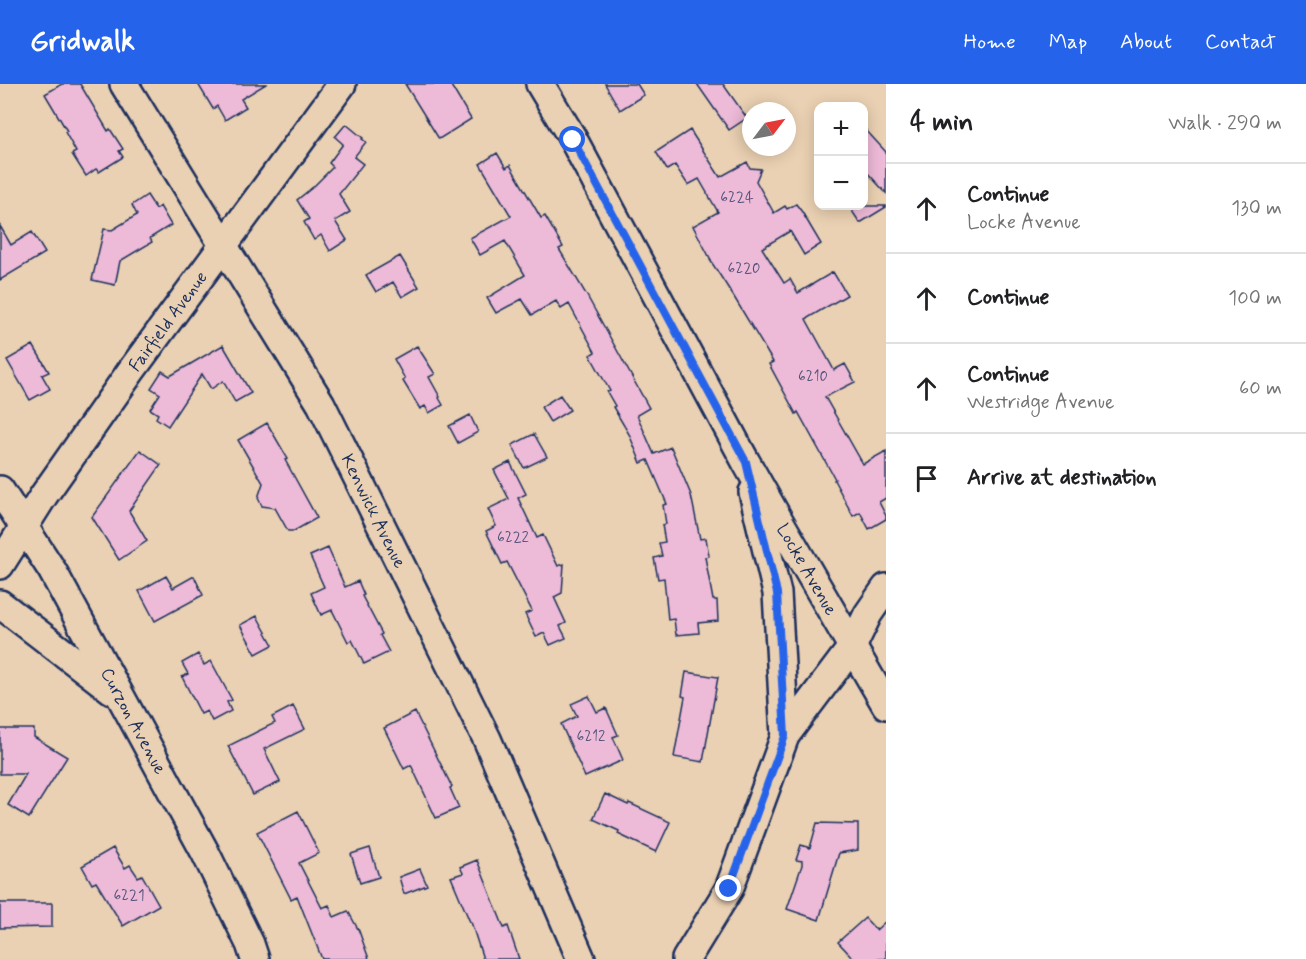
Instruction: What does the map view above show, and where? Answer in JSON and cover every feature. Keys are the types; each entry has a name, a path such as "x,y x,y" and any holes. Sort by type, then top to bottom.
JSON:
{"street":[{"name":"Kenwick Avenue","path":"124,84 321,404 487,738 581,959"},
{"name":"Fairfield Avenue","path":"0,565 44,495 131,371 342,84"},
{"name":"Locke Avenue","path":"540,84 573,140 746,462 886,705"},
{"path":"746,462 777,593 785,736"},
{"name":"Curzon Avenue","path":"0,490 52,570 205,852 250,944 255,959"},
{"path":"686,959 729,889 785,736 852,647 868,614 886,588"},
{"path":"0,604 120,696"}],"building":[{"path":"62,84 80,84 108,131 110,129 123,149 119,151 123,157 99,172 96,169 86,176 72,154 76,152 65,132 67,131 45,94"},
{"path":"198,84 266,84 241,99 246,107 225,120 217,106 213,109"},
{"path":"405,84 450,84 471,119 439,139"},
{"path":"605,84 637,84 644,95 620,110"},
{"path":"697,84 723,84 742,111 742,121 729,130"},
{"path":"346,124 366,142 354,157 363,164 339,194 350,212 335,221 347,240 330,251 321,235 314,240 304,222 309,219 297,200 333,167 329,163 343,144 335,137"},
{"path":"690,130 720,177 747,162 750,168 761,169 756,181 774,213 785,206 787,209 796,204 802,212 821,244 804,255 790,231 762,248 784,283 790,279 798,293 833,272 847,295 806,319 834,370 845,364 855,382 825,397 863,464 886,451 886,498 879,502 886,519 869,529 860,512 853,516 798,412 796,414 769,364 773,362 710,260 693,226 718,212 699,179 688,185 675,165 667,170 656,152"},
{"path":"868,132 886,152 886,193 868,173"},
{"path":"497,153 506,168 510,165 541,218 545,216 563,247 559,249 649,408 637,415 654,454 671,447 691,495 700,539 706,538 709,556 705,557 713,600 717,600 718,621 698,623 699,633 676,635 674,619 668,620 664,578 658,579 654,558 662,556 659,543 665,542 662,525 666,524 663,505 667,504 648,460 641,463 629,434 613,407 615,406 607,392 610,391 590,355 595,352 569,304 561,309 556,301 532,315 522,299 496,313 487,298 525,275 505,241 480,255 470,238 511,216 480,164"},
{"path":"147,195 156,209 160,206 171,225 150,238 152,242 120,261 115,285 92,280 104,229 112,230 137,215 132,205"},
{"path":"868,206 886,206 860,223 852,211 868,210"},
{"path":"0,226 11,245 32,232 45,253 0,280"},
{"path":"400,256 419,287 402,297 393,282 376,292 366,275"},
{"path":"33,345 49,372 42,375 50,389 30,400 7,360"},
{"path":"223,345 251,393 235,402 223,381 211,389 202,374 168,426 156,418 158,414 150,409 160,394 151,388 162,371 170,376"},
{"path":"417,346 435,374 429,377 443,405 429,413 425,406 420,409 403,381 405,379 394,359"},
{"path":"560,395 570,410 550,422 541,407"},
{"path":"470,415 478,432 458,443 449,426"},
{"path":"267,423 288,459 285,460 317,518 294,531 288,531 275,508 262,506 258,498 263,483 238,440"},
{"path":"534,434 547,457 524,468 512,445"},
{"path":"140,450 161,465 129,511 147,541 119,560 92,517"},
{"path":"510,462 526,494 518,498 537,538 543,535 558,566 564,564 562,593 554,597 566,623 560,626 566,638 550,645 544,633 536,637 525,614 532,611 507,562 502,564 486,531 496,526 488,509 509,499 494,470"},
{"path":"328,548 345,587 358,581 364,595 362,596 389,652 364,664 352,640 348,642 332,610 321,615 311,593 324,587 310,556"},
{"path":"166,576 173,588 194,576 203,595 155,621 139,591"},
{"path":"257,616 273,645 256,654 240,625"},
{"path":"198,654 204,665 211,661 232,700 227,702 231,711 212,721 207,711 201,714 182,677 188,674 182,663"},
{"path":"686,672 718,677 703,762 674,757 685,697 682,696"},
{"path":"589,696 597,712 606,708 618,735 613,737 623,760 585,777 561,724 577,716 571,704"},
{"path":"293,706 305,729 264,749 280,782 253,795 228,746 275,723 272,717"},
{"path":"415,712 452,787 450,788 459,808 436,818 411,765 404,769 384,728"},
{"path":"0,729 34,729 34,737 67,757 29,818 8,805 26,774 0,774"},
{"path":"605,794 670,822 656,852 593,819"},
{"path":"298,811 319,853 299,863 322,908 329,905 334,917 348,911 359,931 369,959 322,959 297,896 291,899 257,832"},
{"path":"817,823 858,824 858,850 839,853 819,920 787,909 802,865 802,861 796,860 801,845 810,848"},
{"path":"113,848 125,868 130,865 138,877 142,875 159,905 123,926 96,882 92,884 82,866"},
{"path":"370,848 379,877 360,883 351,854"},
{"path":"477,860 504,928 508,926 519,959 483,959 471,922 451,877 463,873 460,867"},
{"path":"420,869 427,885 404,894 399,877"},
{"path":"0,903 52,903 52,927 0,928"},
{"path":"865,918 876,930 886,921 886,959 854,959 838,942"}],"route":[{"path":"573,140 746,462 777,593 785,736 729,889"}]}
